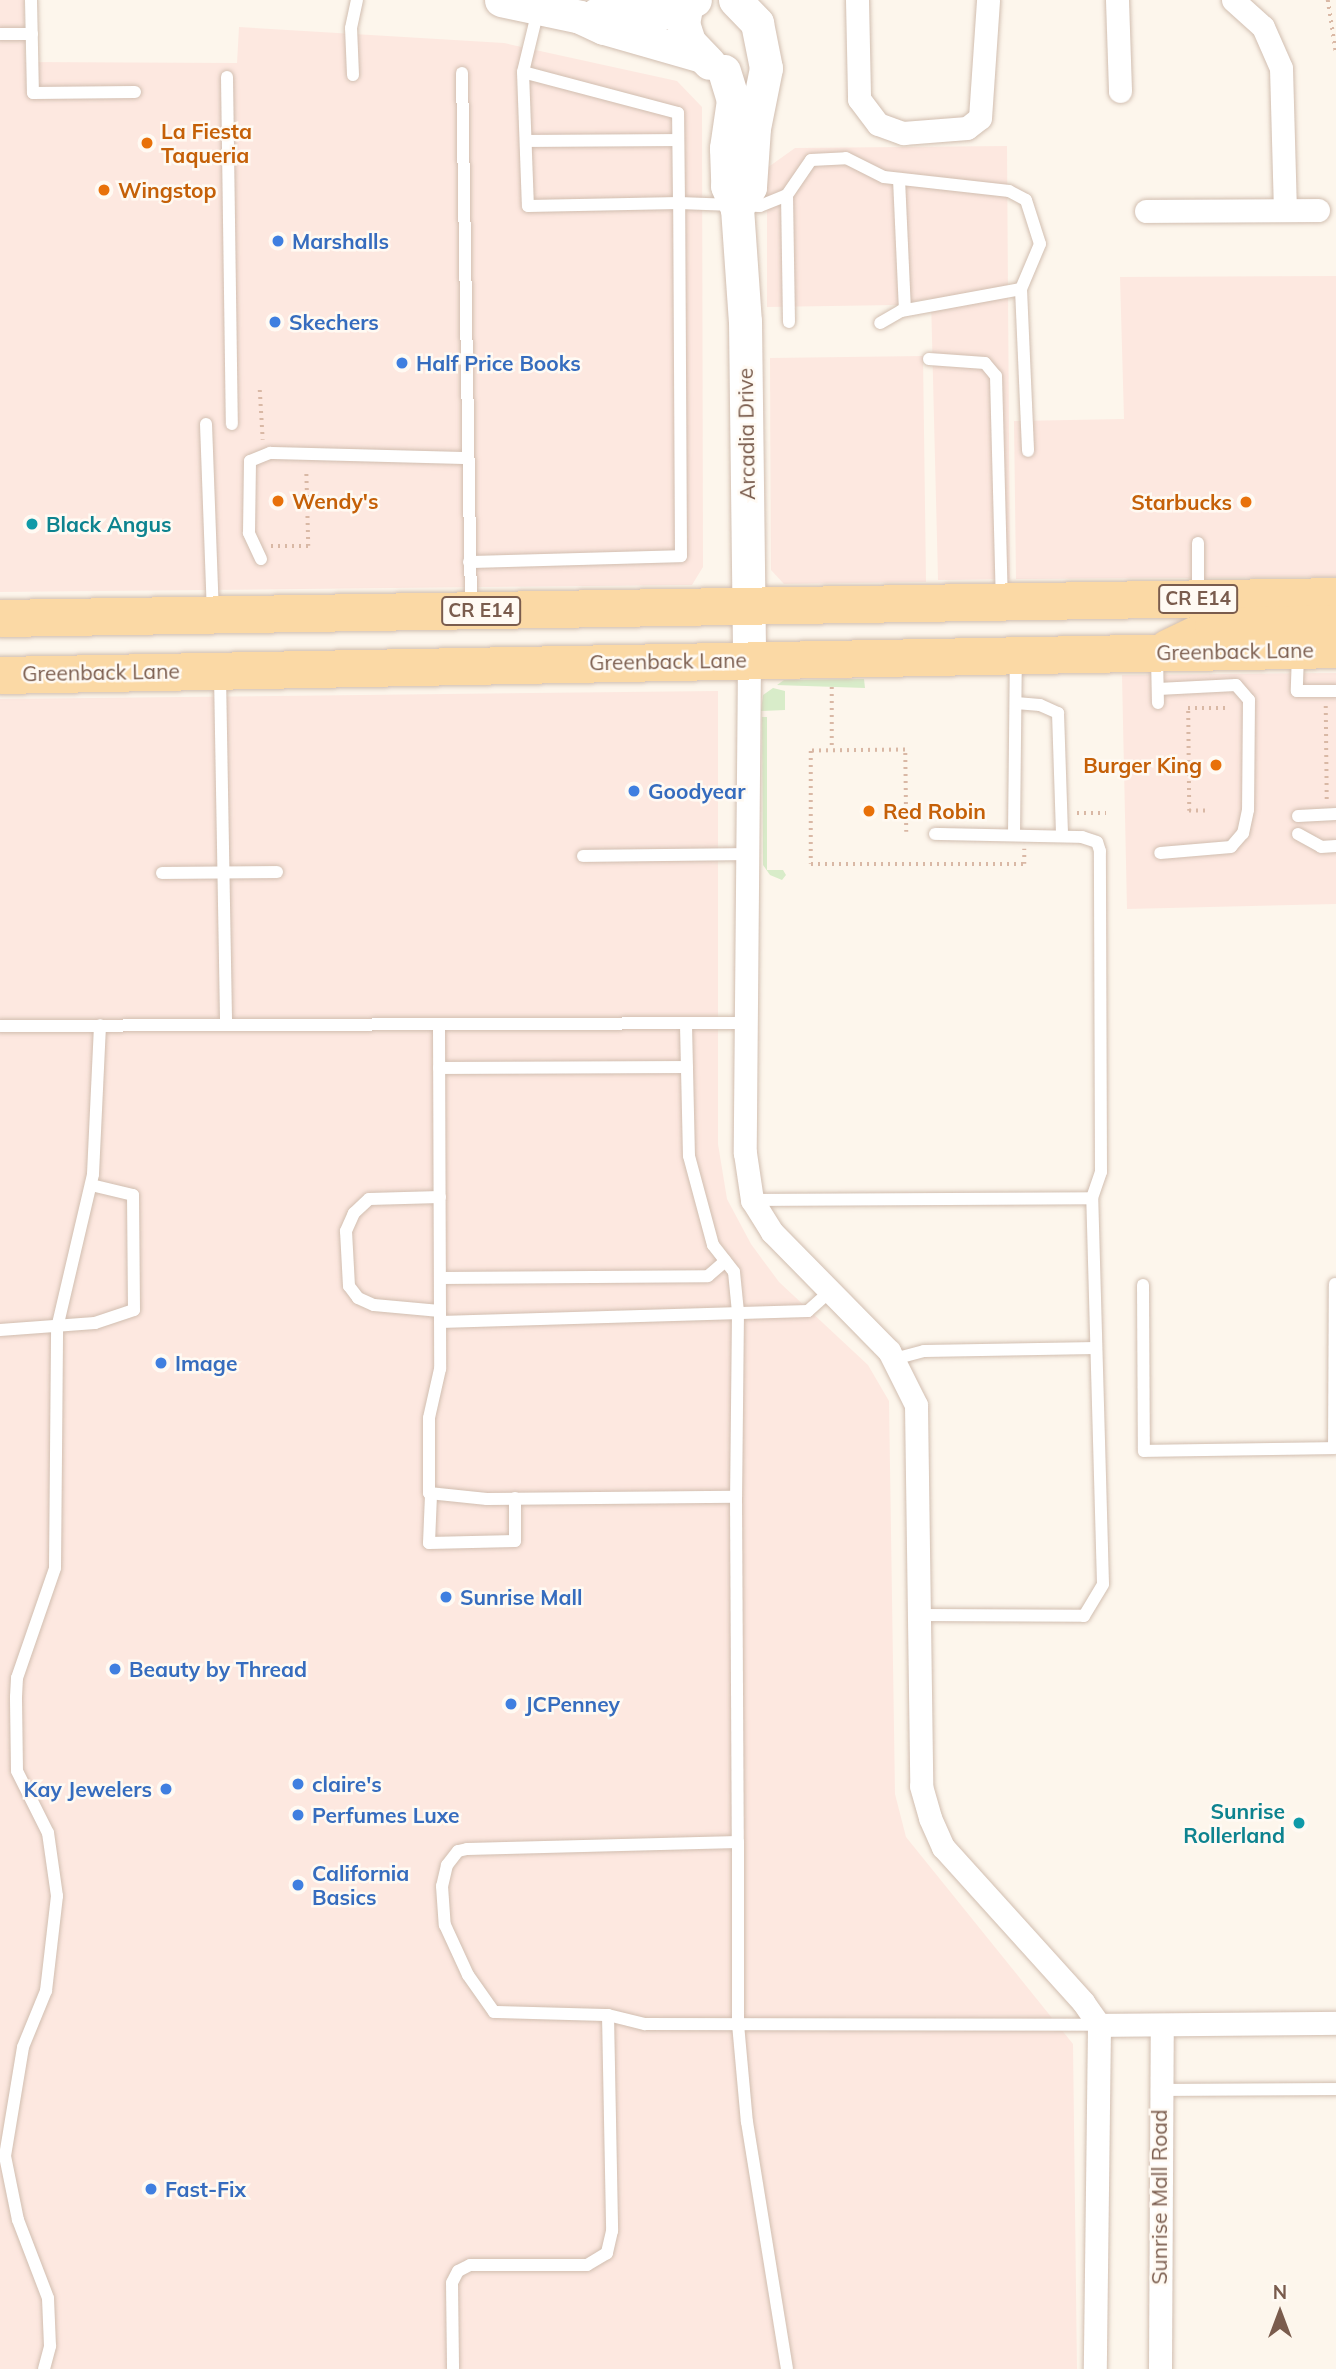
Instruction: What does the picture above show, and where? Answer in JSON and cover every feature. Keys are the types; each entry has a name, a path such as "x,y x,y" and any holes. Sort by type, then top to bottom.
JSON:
{"main road":[{"name":"CR E14","path":"0,618 213,617 1198,599 1300,591 1336,596"},
{"path":"158,671 213,617 265,668"},
{"path":"1157,653 1213,626 1336,623"},
{"name":"Greenback Lane","path":"0,675 1336,649"}],"street":[{"path":"502,0 538,10 580,17 690,4"},
{"path":"857,0 859,99 877,124 902,133 968,128 980,118 988,0"},
{"path":"1117,0 1120,91"},
{"path":"1233,0 1264,27 1281,68 1285,210"},
{"path":"580,17 604,29 711,63 754,61 762,40 742,3"},
{"name":"Arcadia Drive","path":"690,4 685,32 711,63 733,100 726,148 727,186 737,208 745,321 749,660"},
{"name":"Arcadia Drive","path":"737,208 750,187 754,128 766,68 762,40"},
{"path":"1146,211 1318,210"},
{"path":"749,660 745,1153 752,1200 772,1232 894,1359 916,1405 921,1786 930,1818 943,1847 1083,2002 1099,2025 1095,2369"},
{"path":"1099,2025 1336,2023"},
{"name":"Sunrise Mall Road","path":"1160,2369 1159,2090 1162,2025"}],"lane":[{"path":"31,0 33,93 135,92"},
{"path":"353,75 351,28 357,0"},
{"path":"538,10 523,72 528,206 680,203 737,208 760,206 787,195 811,160 846,158 867,172 1009,191 1026,200 1040,244 1021,289 1028,451"},
{"path":"0,34 32,34"},
{"path":"470,562 681,556 678,113 523,72"},
{"path":"462,73 471,611"},
{"path":"227,77 232,424"},
{"path":"526,141 678,140"},
{"path":"899,178 905,310"},
{"path":"787,195 789,322"},
{"path":"880,323 905,310 1021,289"},
{"path":"929,359 977,361 989,365 996,376 1002,601"},
{"path":"206,424 213,617"},
{"path":"262,558 249,533 250,461 270,453 467,458"},
{"path":"1198,543 1198,599"},
{"path":"1298,650 1297,691 1333,691"},
{"path":"1157,653 1158,703"},
{"path":"1016,656 1019,835"},
{"path":"220,670 226,1024"},
{"path":"1158,689 1236,685 1249,700 1248,810 1243,833 1231,847 1160,853"},
{"path":"1016,702 1040,705 1058,713 1062,836"},
{"path":"1298,816 1336,814"},
{"path":"919,1615 1084,1616 1103,1584 1092,1198 1101,1172 1100,851 1090,839 1062,836 935,834"},
{"path":"1298,834 1321,846 1336,846"},
{"path":"583,856 746,854"},
{"path":"162,873 277,872"},
{"path":"0,1026 226,1024 439,1027 745,1023"},
{"path":"44,2369 50,2346 48,2298 18,2220 3,2156 23,2047 46,1991 57,1896 48,1833 17,1770 17,1678 55,1569 57,1328 91,1185 100,1025"},
{"path":"686,1025 688,1156 713,1245 733,1272 738,1312 738,2024 748,2129 787,2369"},
{"path":"439,1027 440,1369 429,1418 429,1543 516,1541 515,1498"},
{"path":"439,1068 687,1067"},
{"path":"0,1330 57,1328 95,1323 134,1310 133,1195 91,1185"},
{"path":"440,1197 369,1199 354,1213 346,1231 349,1286 358,1298 374,1305 440,1316 808,1311 830,1291"},
{"path":"752,1200 1092,1198"},
{"path":"440,1278 708,1276 725,1261"},
{"path":"1143,1285 1144,1451 1334,1448 1335,1284"},
{"path":"894,1359 924,1352 1096,1348"},
{"path":"431,1495 515,1498 736,1497"},
{"path":"0,1740 15,1739"},
{"path":"738,1843 476,1848 458,1851 451,1857 442,1886 445,1925 468,1975 495,2012 608,2015 645,2024 1099,2025"},
{"path":"453,2369 452,2283 458,2271 470,2265 587,2265 607,2253 612,2231 608,2015"},
{"path":"1159,2090 1336,2089"}],"path":[{"path":"1328,0 1336,52"},
{"path":"260,390 263,451"},
{"path":"262,558 271,546 308,546 306,454"},
{"path":"820,686 832,686 832,750"},
{"path":"1333,691 1326,702 1327,800 1336,799"},
{"path":"1205,811 1189,811 1188,708 1226,708"},
{"path":"906,832 905,750 811,751 811,864 1024,864 1019,835"}],"shaded area":[{"path":"0,0 24,0 25,62 237,63 239,27 504,43 677,81 702,107 703,567 692,585 0,592"},
{"path":"1007,146 1010,579 938,580 931,298 896,305 767,307 767,168 795,148"},
{"path":"1336,276 1336,577 1016,579 1014,421 1124,419 1120,277"},
{"path":"923,356 926,582 784,584 771,570 770,358"},
{"path":"1336,673 1336,904 1127,909 1122,675"},
{"name":"Sunrise Mall","path":"718,691 718,1144 727,1199 751,1244 779,1282 868,1365 889,1401 895,1794 906,1837 1073,2044 1077,2369 0,2369 0,699"}],"green space":[{"path":"864,679 865,688 777,685 784,680"},
{"path":"773,688 785,691 785,710 761,711 763,695"},
{"path":"762,717 767,717 767,870 783,870 786,875 782,880 770,875 763,865"}],"place":[{"name":"La Fiesta Taqueria","path":"147,143"},
{"name":"Wingstop","path":"104,190"},
{"name":"Marshalls","path":"278,241"},
{"name":"Skechers","path":"275,322"},
{"name":"Half Price Books","path":"402,363"},
{"name":"Wendy's","path":"278,501"},
{"name":"Starbucks","path":"1246,502"},
{"name":"Black Angus","path":"32,524"},
{"name":"Burger King","path":"1216,765"},
{"name":"Goodyear","path":"634,791"},
{"name":"Red Robin","path":"869,811"},
{"name":"Image","path":"161,1363"},
{"name":"Sunrise Mall","path":"446,1597"},
{"name":"Beauty by Thread","path":"115,1669"},
{"name":"JCPenney","path":"511,1704"},
{"name":"claire's","path":"298,1784"},
{"name":"Kay Jewelers","path":"166,1789"},
{"name":"Perfumes Luxe","path":"298,1815"},
{"name":"Sunrise Rollerland","path":"1299,1823"},
{"name":"California Basics","path":"298,1885"},
{"name":"Fast-Fix","path":"151,2189"}]}
